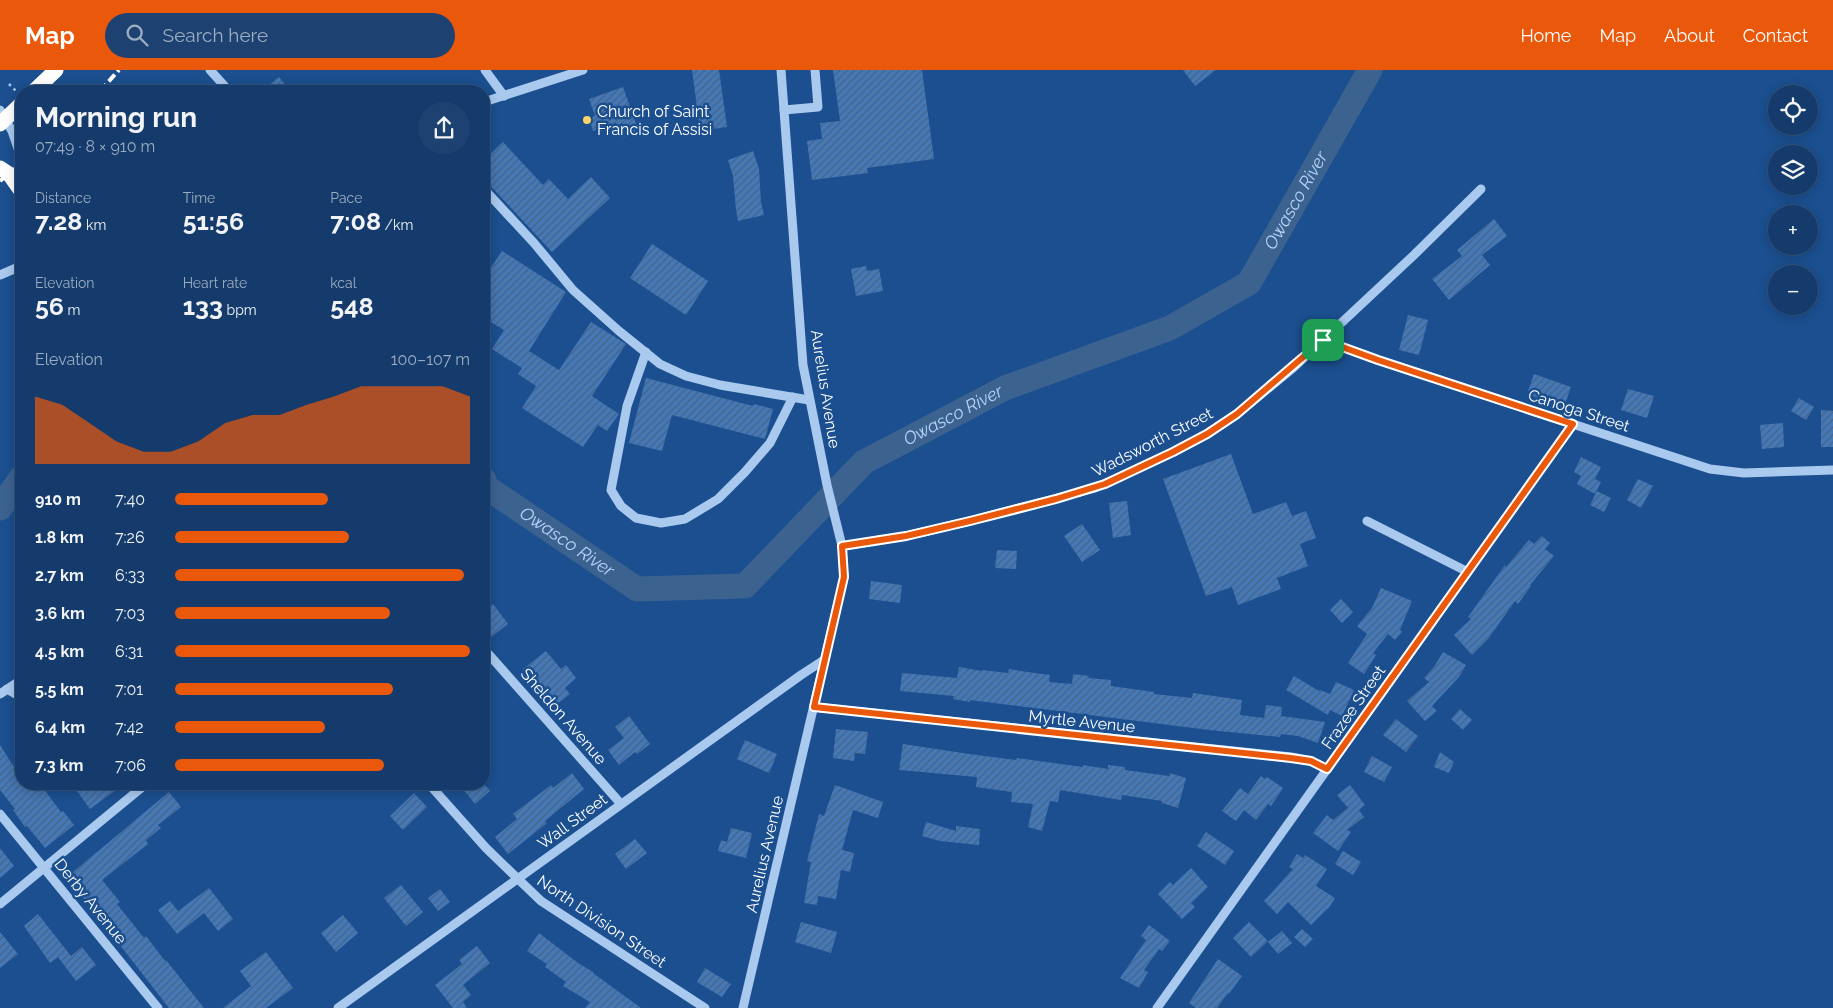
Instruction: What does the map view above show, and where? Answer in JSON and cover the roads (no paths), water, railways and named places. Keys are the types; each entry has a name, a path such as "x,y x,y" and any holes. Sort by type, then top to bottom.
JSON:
{"highway":[{"path":"40,85 56,70"},
{"path":"2,118 15,103"},
{"path":"0,168 9,174 15,182"}],"street":[{"path":"210,70 224,85"},
{"path":"485,70 504,96"},
{"path":"490,100 583,70"},
{"name":"Aurelius Avenue","path":"743,1008 844,577 840,534 827,485 803,365 781,70"},
{"path":"784,110 818,106 815,70"},
{"path":"2,118 15,144"},
{"name":"Wadsworth Street","path":"842,546 906,536 970,521 1105,484 1207,434 1237,414 1323,340 1481,189"},
{"path":"490,195 534,243 573,290 660,364 686,376 720,385 809,400"},
{"path":"0,275 15,269"},
{"name":"Canoga Street","path":"1323,340 1378,360 1696,464 1744,473 1833,470"},
{"path":"646,352 627,406 611,490 621,506 636,518 661,522 685,519 718,499 746,472 770,443 793,397"},
{"name":"Frazee Street","path":"1157,1008 1573,424"},
{"path":"1367,521 1468,572"},
{"name":"Sheldon Avenue","path":"490,656 621,804"},
{"name":"Wall Street","path":"338,1008 824,660"},
{"path":"3,692 15,684"},
{"name":"Myrtle Avenue","path":"814,707 1291,758 1311,761 1327,769"},
{"path":"0,904 139,790"},
{"name":"North Division Street","path":"434,790 486,848 516,879 541,901 702,1007"},
{"name":"Derby Avenue","path":"0,814 158,1008"}],"waterway":[{"name":"Owasco River","path":"490,490 637,589 745,586 864,462 1005,388 1170,328 1249,283 1370,70"},
{"name":"Owasco River","path":"0,508 15,487"}],"railway":[{"path":"105,85 119,70"},
{"path":"0,181 15,169"}],"place":[{"name":"Church of Saint Francis of Assisi","path":"587,120"}]}
